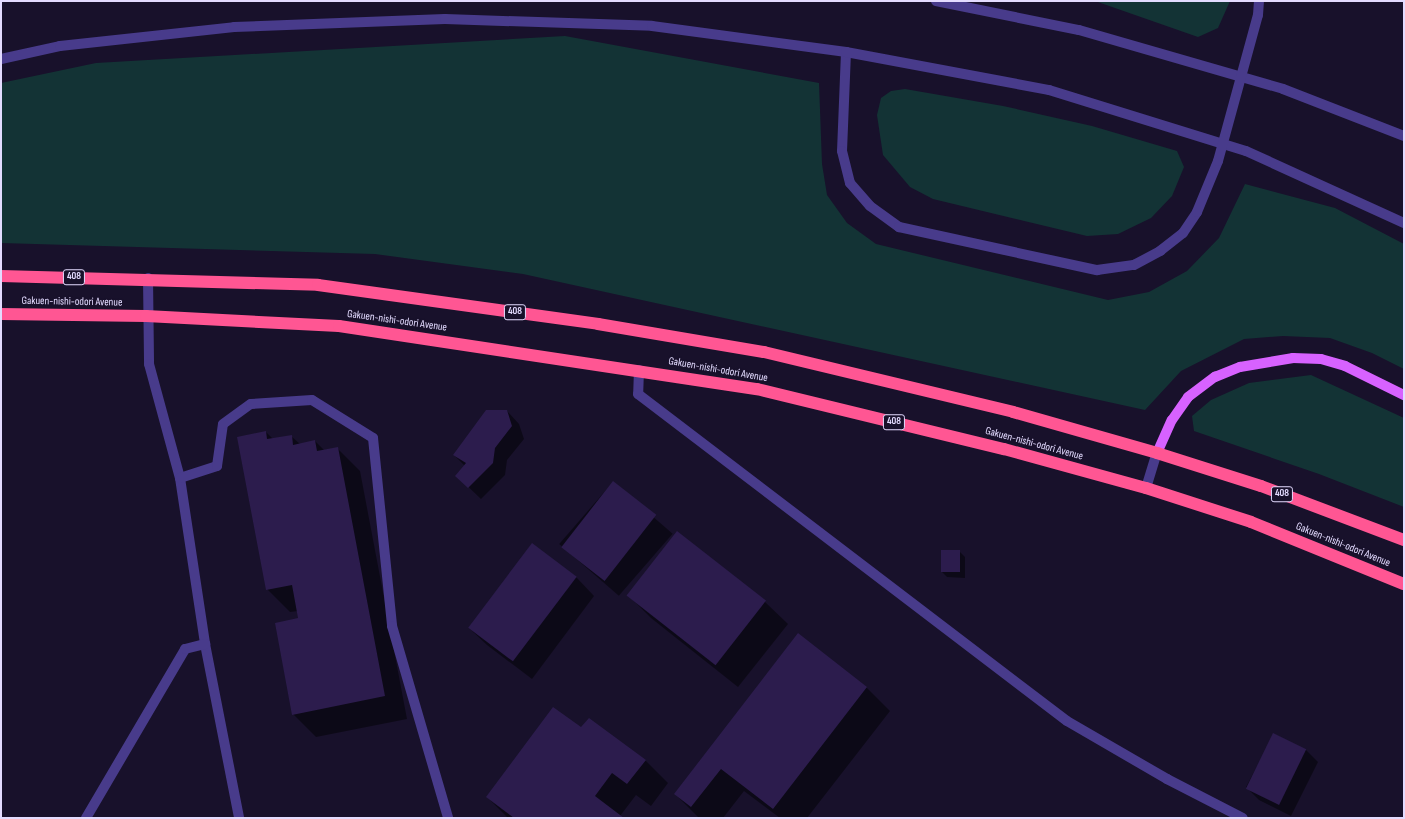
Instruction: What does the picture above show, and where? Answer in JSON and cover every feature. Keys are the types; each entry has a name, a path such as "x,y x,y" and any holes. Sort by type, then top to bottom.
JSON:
{"highway":[{"name":"408","path":"1,276 148,278 318,285 636,330 764,352 878,378 1157,453 1261,486 1404,540"},
{"name":"Gakuen-nishi-odori Avenue","path":"1,314 146,316 339,326 639,370 757,389 1004,449 1146,488 1250,522 1404,584"}],"main road":[{"path":"1157,453 1172,420 1188,396 1215,376 1240,367 1293,358 1321,359 1345,366 1404,396"}],"street":[{"path":"936,1 1079,30 1283,89 1404,136"},
{"path":"846,52 842,151 850,183 870,206 899,227 1097,270 1134,265 1160,251 1183,233 1197,212 1218,161 1258,15 1259,1"},
{"path":"1,59 60,46 234,27 445,19 652,26 846,52 1049,90 1246,151 1404,223"},
{"path":"148,278 146,316 149,364 180,478 205,644 239,818"},
{"path":"639,370 638,394 1067,721 1167,779 1243,818"},
{"path":"180,478 217,466 223,424 251,404 312,400 373,438 392,626 448,818"},
{"path":"1146,488 1157,453"},
{"path":"86,818 185,649 205,644"}],"green space":[{"path":"1095,1 1230,1 1218,28 1198,37"},
{"path":"565,36 819,83 822,164 827,195 847,223 876,244 1108,300 1149,292 1187,271 1219,238 1245,184 1335,208 1404,244 1404,369 1372,353 1330,338 1283,336 1244,339 1181,371 1145,410 523,274 375,254 1,243 1,83 96,63"},
{"path":"905,89 1003,106 1092,126 1177,151 1184,167 1172,196 1151,218 1118,234 1087,236 933,199 910,187 883,155 877,115 881,98 891,91"},
{"path":"1311,375 1404,418 1404,507 1319,474 1194,431 1192,416 1211,400 1249,383"}],"building":[{"path":"486,410 507,410 512,426 495,448 493,463 468,488 455,476 466,463 453,455"},
{"path":"266,431 267,439 292,435 293,445 315,440 317,451 338,447 385,696 292,715 275,623 298,618 292,585 266,590 237,437"},
{"path":"613,481 656,515 605,581 561,547"},
{"path":"677,531 766,601 716,665 627,596"},
{"path":"532,543 577,577 513,661 468,628"},
{"path":"941,550 960,550 960,572 941,572"},
{"path":"798,633 867,687 773,809 721,769 691,807 674,794"},
{"path":"553,707 581,727 589,718 646,760 627,784 612,773 595,796 624,818 514,818 486,797"},
{"path":"1273,733 1306,749 1279,805 1246,789"}]}
